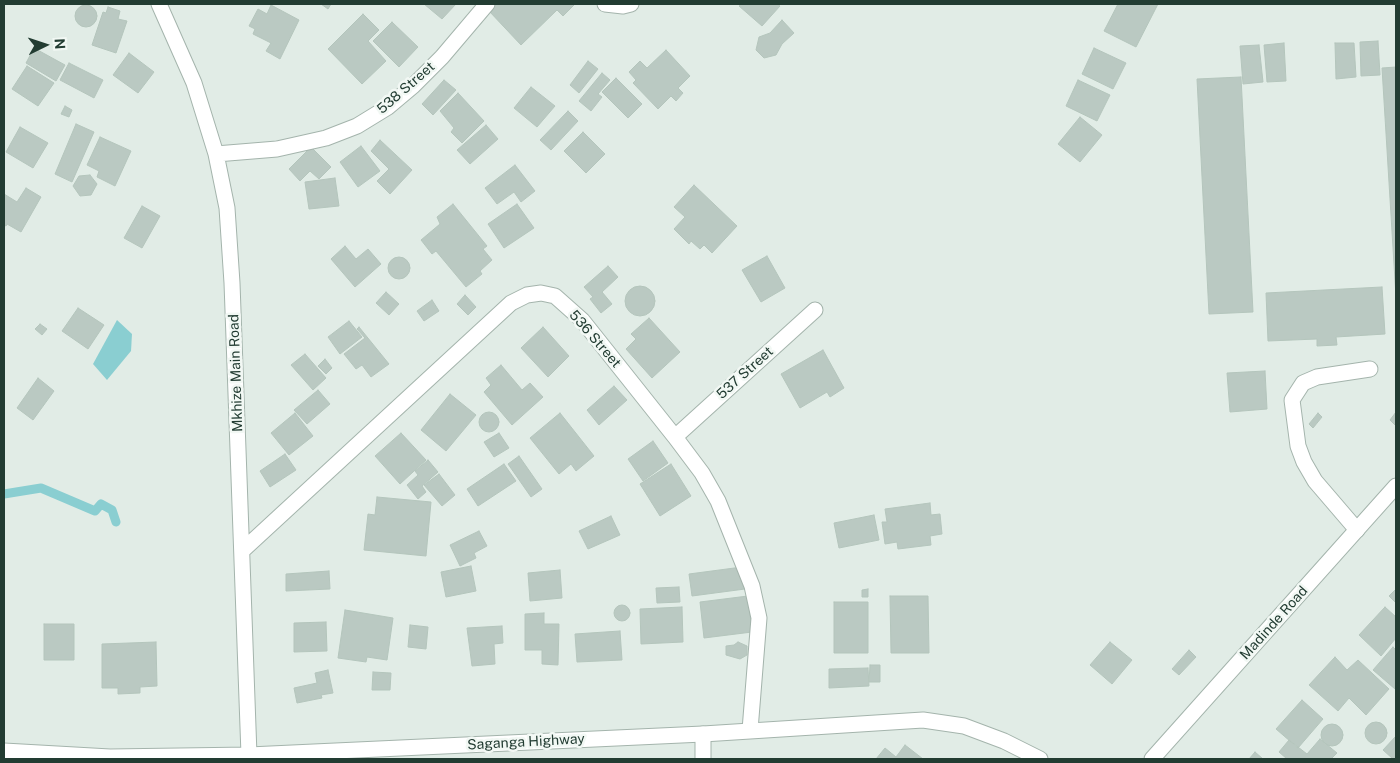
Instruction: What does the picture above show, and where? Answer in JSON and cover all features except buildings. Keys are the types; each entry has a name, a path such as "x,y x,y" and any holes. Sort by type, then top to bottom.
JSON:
{"street":[{"name":"Mkhize Main Road","path":"159,4 194,83 216,154 227,208 243,550 249,755"},
{"name":"538 Street","path":"216,154 277,149 326,138 357,126 388,108 413,86 442,57 486,4"},
{"path":"605,4 612,6 631,4"},
{"name":"536 Street","path":"243,550 511,302 541,293 555,296 582,320 675,437 702,473 718,501 752,586 759,618 750,730"},
{"name":"537 Street","path":"675,437 815,310"},
{"path":"1357,530 1315,481 1304,462 1298,446 1292,400 1303,383 1317,377 1370,369"},
{"name":"Madinde Road","path":"1152,759 1396,486"},
{"name":"Saganga Highway","path":"4,751 110,757 249,755 703,734 923,720 964,726 1004,741 1040,759"},
{"path":"703,734 703,759"}],"water":[{"path":"117,320 132,334 131,351 107,380 93,364"}],"waterway":[{"path":"4,494 41,488 95,511 101,504 112,510 116,522"}]}
